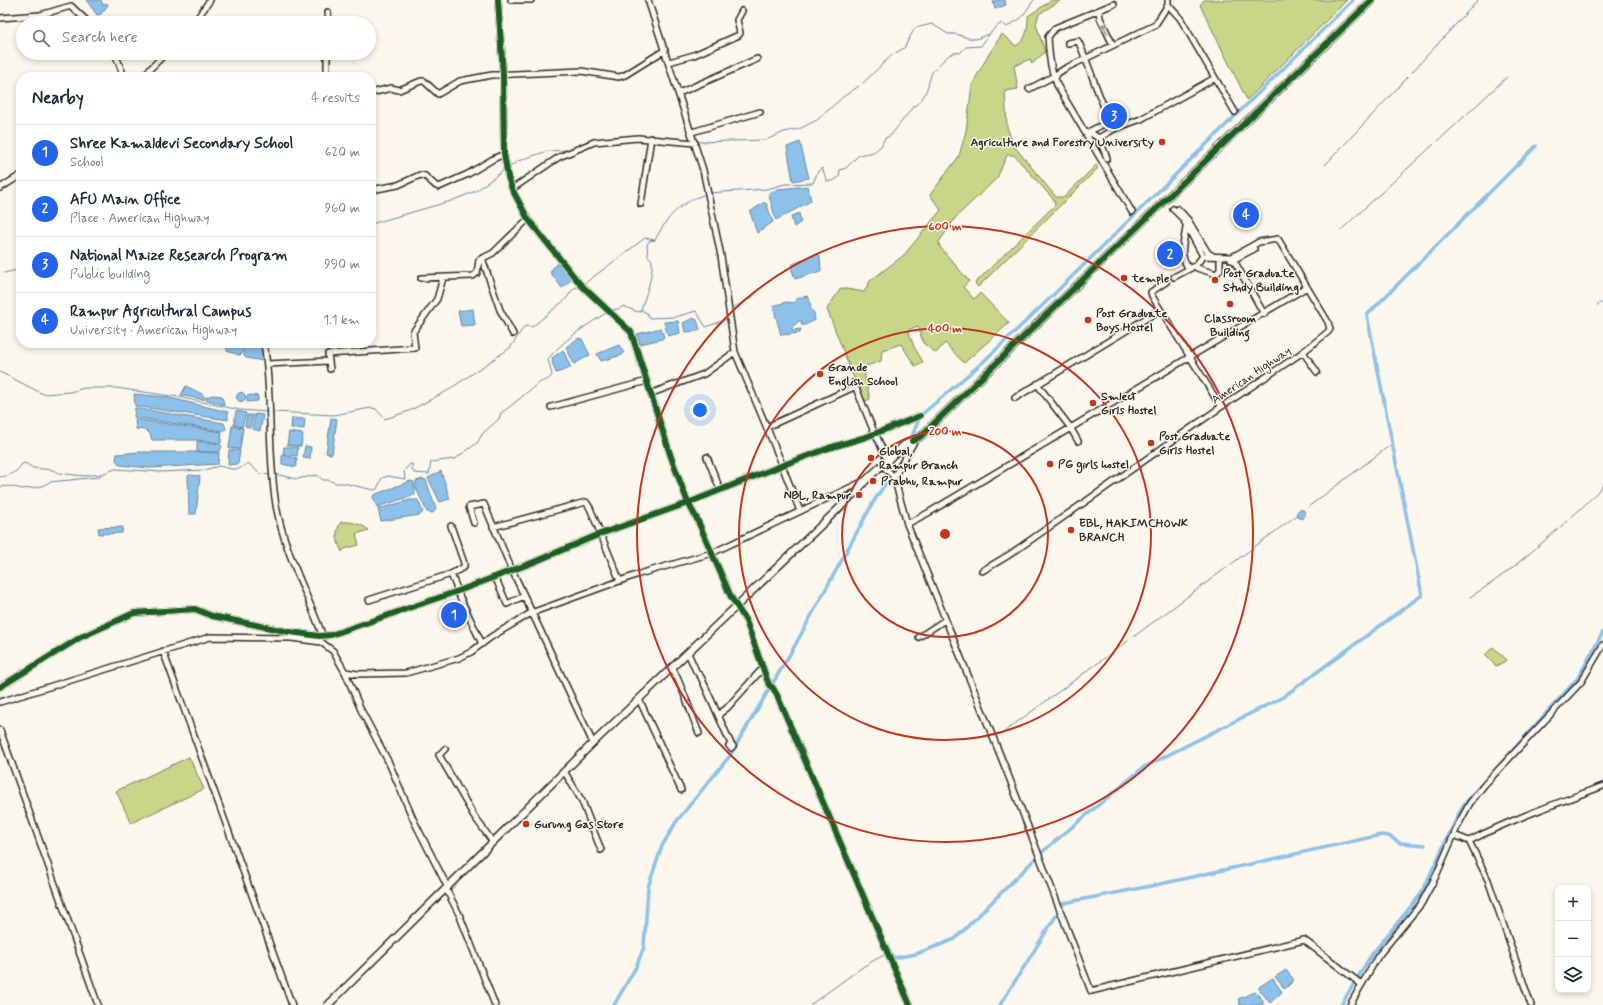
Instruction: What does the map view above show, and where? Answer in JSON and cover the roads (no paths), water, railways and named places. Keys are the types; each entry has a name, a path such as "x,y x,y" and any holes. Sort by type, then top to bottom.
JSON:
{"main road":[{"path":"328,1005 592,743 857,491 866,480 904,445 920,437 1020,342 1372,0"}],"street":[{"path":"199,16 210,0"},
{"path":"498,0 503,74 504,154 508,177 512,189 528,219 582,285 631,332 652,393 671,457 688,502 697,518 737,606 746,621 763,668 866,900 910,1005"},
{"path":"512,0 531,0"},
{"path":"648,0 696,143 709,193 721,256 735,352 783,466 800,511"},
{"path":"1029,89 1054,77 1061,71 1086,58 1155,25 1168,2 1180,18 1235,112"},
{"path":"1114,4 1055,28 1048,37 1051,61 1050,66 1057,85 1087,133 1132,212"},
{"path":"27,16 40,15 72,6 82,16"},
{"path":"669,62 694,55 739,35 740,33 736,20 742,11"},
{"path":"1099,11 1100,18 1113,46"},
{"path":"328,12 328,16"},
{"path":"0,18 16,17"},
{"path":"1068,42 1078,41 1097,84 1100,98 1114,129"},
{"path":"376,92 391,88 399,90 424,81 438,94 460,81 503,74 581,72 619,76 625,75 665,50"},
{"path":"679,93 757,59"},
{"path":"118,60 122,72"},
{"path":"147,72 159,60"},
{"path":"327,60 327,72"},
{"path":"1098,138 1114,129 1141,119 1215,78"},
{"path":"692,132 760,112"},
{"path":"1087,133 1110,121"},
{"path":"1087,133 1098,138 1107,158"},
{"path":"512,189 547,164 589,144 638,138 696,143"},
{"path":"641,204 651,138"},
{"path":"376,189 398,185 420,176 425,176 439,187 468,174 493,158 504,154"},
{"path":"0,188 16,178"},
{"path":"1174,277 1196,265 1203,256 1180,215 1173,208 1176,208 1184,215 1210,256 1221,258 1220,270 1216,274 1197,268 1196,265"},
{"path":"422,278 473,276 478,273 479,260 493,253 528,219"},
{"path":"1186,227 1182,256 1189,269"},
{"name":"American Highway","path":"982,571 1009,555 1220,407 1303,352 1325,336 1330,329 1327,320 1284,245 1278,239 1262,242 1233,259 1203,256"},
{"path":"482,258 500,310 513,334"},
{"path":"1233,259 1264,314"},
{"path":"330,369 328,354 415,348 413,332 437,299 443,278"},
{"path":"1166,282 1151,292 1152,296 1220,407"},
{"path":"907,524 935,509 1070,427 1190,358 1307,287"},
{"path":"1015,398 1160,310"},
{"path":"265,348 276,505 289,555 322,637 333,651 345,672 360,710 389,763 414,821 459,914 496,1005"},
{"path":"652,393 704,374 735,352"},
{"path":"1303,352 1317,372"},
{"path":"267,364 329,361"},
{"path":"551,407 647,381"},
{"path":"1037,384 1070,427 1078,441"},
{"path":"767,427 854,387 856,388 875,434 885,464 892,475 907,524 1060,908 1091,991 1304,940 1358,982"},
{"path":"0,687 82,637 134,613 195,609 212,616 290,632 319,636 331,635 461,590 534,562 600,534 829,448 866,437 920,416"},
{"path":"892,475 914,441"},
{"path":"707,457 720,489"},
{"path":"345,672 358,674 406,673 459,658 531,613 620,581 712,553 866,480"},
{"path":"493,527 586,502 590,508 620,581"},
{"path":"474,523 468,507 484,504 531,613 592,743"},
{"path":"369,600 451,574 464,567 464,563 451,526"},
{"path":"451,574 482,644"},
{"path":"496,579 506,604 524,596"},
{"path":"919,638 945,620"},
{"path":"0,702 215,636 290,638 322,637"},
{"path":"1350,1005 1358,982 1421,904 1436,876 1470,803 1581,682 1603,644"},
{"path":"163,651 292,1005"},
{"path":"688,652 696,671 701,677 730,744"},
{"path":"672,667 684,690 688,706 699,733"},
{"path":"718,715 727,708 763,668"},
{"path":"639,699 681,790"},
{"path":"0,730 98,1005"},
{"path":"445,749 439,754 474,816 492,841"},
{"path":"564,772 582,801 602,850"},
{"path":"1469,841 1508,821 1536,813 1603,786"},
{"path":"1454,835 1469,841 1488,880 1531,1005"}],"water":[{"path":"86,0 101,0 103,5 107,3 108,5 101,14 97,15"},
{"path":"996,0 1005,0 1006,5 995,9 993,2"},
{"path":"800,142 809,178 793,181 787,147"},
{"path":"808,186 811,201 776,220 769,193 778,189"},
{"path":"763,203 766,203 773,222 757,233 750,212"},
{"path":"799,213 801,222 794,227 791,217"},
{"path":"817,254 820,256 821,271 795,279 791,267 793,264"},
{"path":"556,264 559,264 572,279 562,288 550,272"},
{"path":"807,296 811,306 810,308 814,313 815,320 805,325 801,325 802,321 799,321 792,327 792,330 801,329 800,333 781,335 773,306 786,302 794,303 796,299"},
{"path":"473,309 475,325 461,326 458,311"},
{"path":"693,318 697,320 700,330 685,332 683,323"},
{"path":"678,321 680,333 668,336 664,322"},
{"path":"661,328 664,337 662,339 640,344 637,334"},
{"path":"579,338 582,339 590,355 574,364 566,347"},
{"path":"619,345 624,353 622,355 601,361 597,354"},
{"path":"227,348 243,348 242,354 239,355 227,351"},
{"path":"244,348 263,348 264,361 246,358 244,356"},
{"path":"563,350 571,368 556,373 552,358"},
{"path":"186,386 202,394 204,396 204,400 181,395"},
{"path":"239,393 243,393 245,397 243,401 239,401 237,399 237,395"},
{"path":"134,394 166,397 228,412 228,420 135,406"},
{"path":"213,395 222,396 224,405 206,400 206,397"},
{"path":"247,396 258,396 258,401 247,402"},
{"path":"135,408 224,423 226,429 222,431 134,417"},
{"path":"236,411 246,413 242,427 234,425"},
{"path":"255,414 263,415 260,431 252,429"},
{"path":"247,415 253,415 250,428 245,426"},
{"path":"292,418 305,419 304,429 291,428"},
{"path":"331,418 337,419 332,454 326,453"},
{"path":"135,419 222,432 221,443 198,440 152,440 150,434 146,430 136,429"},
{"path":"232,426 243,428 240,449 229,448"},
{"path":"289,432 303,434 301,446 287,445"},
{"path":"197,441 220,444 222,447 219,452 197,452"},
{"path":"305,446 311,447 310,459 303,458"},
{"path":"284,447 298,447 297,456 283,454"},
{"path":"229,450 240,450 238,464 228,465"},
{"path":"140,452 219,453 218,464 149,468 120,465 116,460 117,454"},
{"path":"282,455 297,458 296,467 282,464"},
{"path":"441,471 450,499 440,502 428,478"},
{"path":"188,476 200,476 196,514 189,514"},
{"path":"423,479 426,480 436,509 433,513 427,512 416,488 416,481"},
{"path":"410,481 414,482 415,495 377,507 373,497 374,495"},
{"path":"410,500 418,500 423,512 420,515 381,521 378,509"},
{"path":"1301,509 1306,514 1301,519 1296,514"},
{"path":"123,527 122,533 99,534 98,528"},
{"path":"1286,970 1294,980 1285,989 1275,977"},
{"path":"1273,979 1282,992 1270,1003 1259,987"},
{"path":"1255,992 1263,1000 1263,1005 1240,1005 1238,999"}],"waterway":[{"path":"709,193 767,189 785,184 813,183 818,171 822,168 827,181 833,181 839,177 840,170 846,168 859,155 874,152 882,145 884,139 891,135 924,96 932,72 948,56 960,53 966,47 981,46 996,27 1002,23 1007,27 1021,18 1034,0"},
{"path":"906,452 920,416 983,362 1043,305 1353,0"},
{"path":"1412,72 1478,0"},
{"path":"863,83 892,55 904,48 915,28 932,24 948,34 956,34 976,39 989,34"},
{"path":"1325,165 1408,77"},
{"path":"1438,141 1507,77"},
{"path":"697,142 766,140 784,132 799,129 817,120 843,97 859,86"},
{"path":"676,139 685,140"},
{"path":"1340,231 1434,144"},
{"path":"1041,853 1144,767 1283,697 1422,595 1367,315 1536,146"},
{"path":"508,168 518,161 547,151 569,150"},
{"path":"376,223 451,201 476,191 504,170"},
{"path":"610,310 619,309 623,306 638,312 641,310 649,285 652,267 652,260 648,256 647,245 649,241 655,240 670,217 681,206 706,194"},
{"path":"584,284 645,238 655,240"},
{"path":"4,273 16,270"},
{"path":"273,412 334,415 371,408 376,409 385,419 409,411 447,391 510,348 524,327 532,327 566,299 573,289 579,286"},
{"path":"731,309 754,296"},
{"path":"1597,305 1603,302"},
{"path":"641,310 647,313 649,318 675,317 696,311 706,327 727,319"},
{"path":"274,474 297,479 317,475 323,480 374,490 377,489 382,478 388,476 405,479 404,471 410,464 412,464 414,473 429,474 431,462 455,459 477,443 483,433 499,419 501,413 539,383 549,378 552,375 548,359 554,352 575,334 606,313"},
{"path":"0,372 43,394 70,392 84,388 116,388 178,397 240,410 267,412"},
{"path":"1308,507 1392,444"},
{"path":"0,477 12,474 25,463 33,468 83,476 102,474 115,469 161,472 204,470 219,466 239,469 248,463 260,474 271,475"},
{"path":"614,1005 636,967 644,947 648,887 662,846 676,822 729,757 793,649 874,501 899,463"},
{"path":"0,487 9,486 23,489 40,487 50,482 99,477 101,475"},
{"path":"1470,597 1504,574 1536,548 1593,497 1603,485"},
{"path":"1132,638 1296,516"},
{"path":"1495,770 1578,678 1603,632"},
{"path":"1005,731 1128,641"},
{"path":"1341,1005 1372,954 1421,894 1462,807 1480,786"},
{"path":"1000,1005 1064,903 1156,885 1381,835 1389,836 1400,843 1425,845"},
{"path":"891,954 894,958 916,954 955,939 1038,856"},
{"path":"810,1005 864,966 884,955"}],"place":[{"name":"National Maize Research Program","path":"1114,116"},
{"name":"Agriculture and Forestry University","path":"1162,142"},
{"name":"Rampur Agricultural Campus","path":"1246,215"},
{"name":"AFU Main Office","path":"1170,254"},
{"name":"temple","path":"1124,278"},
{"name":"Post Graduate Study Building","path":"1215,280"},
{"name":"Classroom Building","path":"1230,304"},
{"name":"Post Graduate Boys Hostel","path":"1088,320"},
{"name":"Grande English School","path":"820,374"},
{"name":"Smlect Girls Hostel","path":"1093,403"},
{"name":"Post Graduate Girls Hostel","path":"1151,443"},
{"name":"Global, Rampur Branch","path":"871,458"},
{"name":"PG girls hostel","path":"1050,464"},
{"name":"Prabhu, Rampur","path":"873,481"},
{"name":"NBL, Rampur","path":"859,495"},
{"name":"EBL, HAKIMCHOWK BRANCH","path":"1071,530"},
{"name":"Shree Kamaldevi Secondary School","path":"454,615"},
{"name":"Gurung Gas Store","path":"526,824"}]}
